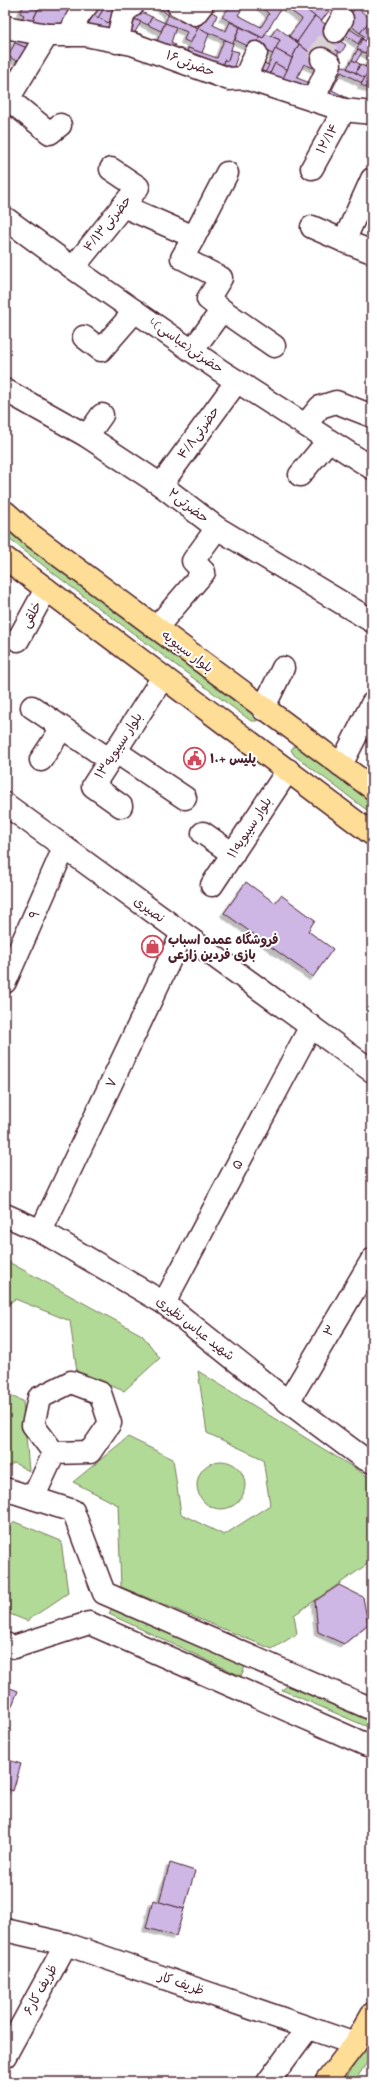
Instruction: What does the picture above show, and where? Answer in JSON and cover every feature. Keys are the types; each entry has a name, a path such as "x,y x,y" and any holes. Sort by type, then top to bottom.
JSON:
{"main road":[{"name":"بلوار سیبویه","path":"5,512 30,534 372,788"},
{"path":"5,558 372,834"},
{"path":"268,755 287,726"},
{"path":"326,2082 355,2044 372,2014"}],"street":[{"path":"69,35 79,15 87,5"},
{"path":"117,42 124,12 133,5"},
{"path":"178,5 195,14 202,5"},
{"name":"حضرتی۱۶","path":"5,27 48,35 85,35 132,44 229,79 245,78 344,110 372,113"},
{"path":"48,35 7,101 50,133 60,125"},
{"path":"245,78 256,53"},
{"path":"313,100 330,64 322,59"},
{"name":"۱۲/۱۴","path":"312,168 344,110"},
{"name":"حضرتی۴/۱۳","path":"73,268 138,187 111,169"},
{"path":"227,173 182,258 221,278 208,299 274,346"},
{"path":"344,241 372,179"},
{"path":"123,206 194,237"},
{"name":"4حضرتی(عباسی)","path":"5,218 73,268 192,351 306,424 328,441 372,468"},
{"path":"312,227 372,252"},
{"path":"192,351 222,310"},
{"path":"84,337 101,350 135,311"},
{"name":"حضرتی۴/۸","path":"161,485 237,381"},
{"name":"حضرتی۲","path":"5,390 87,436 161,485 216,528 372,621"},
{"path":"306,424 320,407 336,402 372,416"},
{"path":"87,436 102,415"},
{"path":"300,475 328,441"},
{"path":"156,628 204,572 193,561 216,528"},
{"name":"خلقی","path":"18,640 46,589"},
{"path":"264,709 283,668"},
{"name":"بلوار سیبویه۱۳","path":"120,806 93,786 164,677"},
{"path":"341,766 372,704"},
{"path":"32,707 62,728 113,755 185,798"},
{"path":"41,760 62,728"},
{"name":"بلوار سیبویه۱۱","path":"212,885 288,770"},
{"name":"نصیری","path":"5,804 372,1071"},
{"path":"203,833 232,854"},
{"name":"۹","path":"5,982 64,848"},
{"name":"۷","path":"41,1231 182,934"},
{"name":"۵","path":"164,1303 311,1026"},
{"name":"شهید عباس نظیری","path":"5,1215 41,1231 164,1303 288,1402 363,1458 372,1462"},
{"name":"۳","path":"288,1402 372,1260"},
{"path":"33,1498 54,1454"},
{"path":"5,1489 73,1511 104,1593 372,1709"},
{"path":"5,1644 14,1647 89,1623 367,1745 372,1745"},
{"path":"219,1680 243,1682 253,1679 255,1674 253,1666 245,1654"},
{"path":"283,1708 275,1697 273,1686 281,1679 292,1677 303,1679"},
{"name":"ظریف کار","path":"5,1930 66,1944 355,2044"},
{"name":"ظریف کار۶","path":"5,2056 66,1944"},
{"path":"268,2082 308,2028"}],"green space":[{"path":"5,526 257,717 257,721 251,721 5,536"},
{"path":"294,746 299,747 372,803 372,814 294,755 291,750"},
{"path":"5,1260 142,1335 160,1358 124,1391 77,1372 70,1321 15,1299 5,1307"},
{"path":"198,1371 372,1479 372,1561 294,1615 297,1634 272,1649 121,1587 118,1505 73,1482 128,1437 173,1459 181,1514 224,1535 270,1505 263,1459 207,1433"},
{"path":"5,1394 23,1401 29,1471 14,1463 5,1469"},
{"path":"216,1461 226,1461 238,1468 245,1480 245,1490 238,1502 226,1509 216,1509 208,1505 201,1498 197,1490 197,1480 201,1472 208,1465"},
{"path":"15,1522 61,1541 68,1593 27,1621 5,1612 5,1529"},
{"path":"113,1605 245,1667 241,1676 109,1614"},
{"path":"288,1685 372,1721 370,1728 282,1690"},
{"path":"372,2035 372,2055 354,2082 344,2082"}],"building":[{"path":"24,5 40,5 29,28 19,25 24,15 20,13"},
{"path":"40,5 60,5 70,12 60,27 31,25"},
{"path":"89,5 106,5 98,18 84,11"},
{"path":"106,5 116,5 118,28 98,18"},
{"path":"157,5 173,5 168,15"},
{"path":"231,5 245,5 238,15 261,27 269,14 259,5 274,5 280,10 263,38 222,17"},
{"path":"283,5 300,5 315,16 297,42 289,36 302,19"},
{"path":"300,5 324,5 330,10 321,21"},
{"path":"344,5 353,5 356,7 347,19 340,14 346,7"},
{"path":"356,7 371,19 360,33 345,21"},
{"path":"135,9 152,17 148,25 130,17"},
{"path":"207,9 217,15 213,25 226,31 230,22 240,27 233,43 198,28"},
{"path":"93,15 118,28 86,28"},
{"path":"168,15 198,28 191,43 184,40 187,32 165,23"},
{"path":"315,16 338,34 320,61 297,42"},
{"path":"130,17 141,22 135,32 157,41 121,35"},
{"path":"152,17 165,23 161,31 148,25"},
{"path":"371,19 372,45 362,39 364,36 360,33"},
{"path":"165,23 176,27 171,43 175,45 171,54 154,48"},
{"path":"240,27 260,37 254,49 235,40"},
{"path":"277,27 299,44 292,58 275,49 280,40 271,36"},
{"path":"198,28 209,34 202,53 188,48"},
{"path":"350,29 362,37 358,44 345,35"},
{"path":"19,34 38,39 32,50 15,43"},
{"path":"266,34 280,40 273,54 254,49 260,37 263,38"},
{"path":"336,38 346,45 341,53 330,46"},
{"path":"362,39 371,44 365,53 357,49"},
{"path":"224,40 233,43 228,61 224,60 221,71 185,58 188,48 217,58"},
{"path":"15,43 32,50 23,65 8,56"},
{"path":"299,44 320,61 324,73 304,64 297,78 318,86 313,96 280,84"},
{"path":"371,44 372,45 372,57 365,53"},
{"path":"330,46 339,52 333,61 323,57"},
{"path":"275,49 292,58 287,70 275,63 267,80 262,79"},
{"path":"358,49 362,52 356,62 352,60"},
{"path":"231,50 239,52 231,75 221,71 224,60 228,61"},
{"path":"372,57 372,70 365,67"},
{"path":"352,60 360,64 356,73 347,68"},
{"path":"333,61 365,78 362,83 341,72 332,90 353,101 317,97"},
{"path":"261,62 269,65 262,79 253,65"},
{"path":"275,63 287,70 280,84 267,80"},
{"path":"360,64 369,69 365,78 356,73"},
{"path":"8,66 19,72 14,82 5,77"},
{"path":"369,69 372,71 372,90 361,85"},
{"path":"246,882 275,903 281,895 315,920 308,931 333,949 313,977 224,913"},
{"path":"339,1585 363,1597 368,1624 344,1644 318,1632 315,1601"},
{"path":"5,1686 18,1691 5,1723"},
{"path":"5,1759 21,1764 13,1791 5,1788"},
{"path":"170,1863 195,1871 184,1909 159,1902"},
{"path":"153,1900 184,1909 176,1936 146,1928"}],"tunnel":[{"path":"322,59 319,55 335,31"}],"place":[{"name":"پلیس +۱۰","path":"194,759"},
{"name":"فروشگاه عمده اسباب بازی فردین زارعی","path":"153,947"}]}
